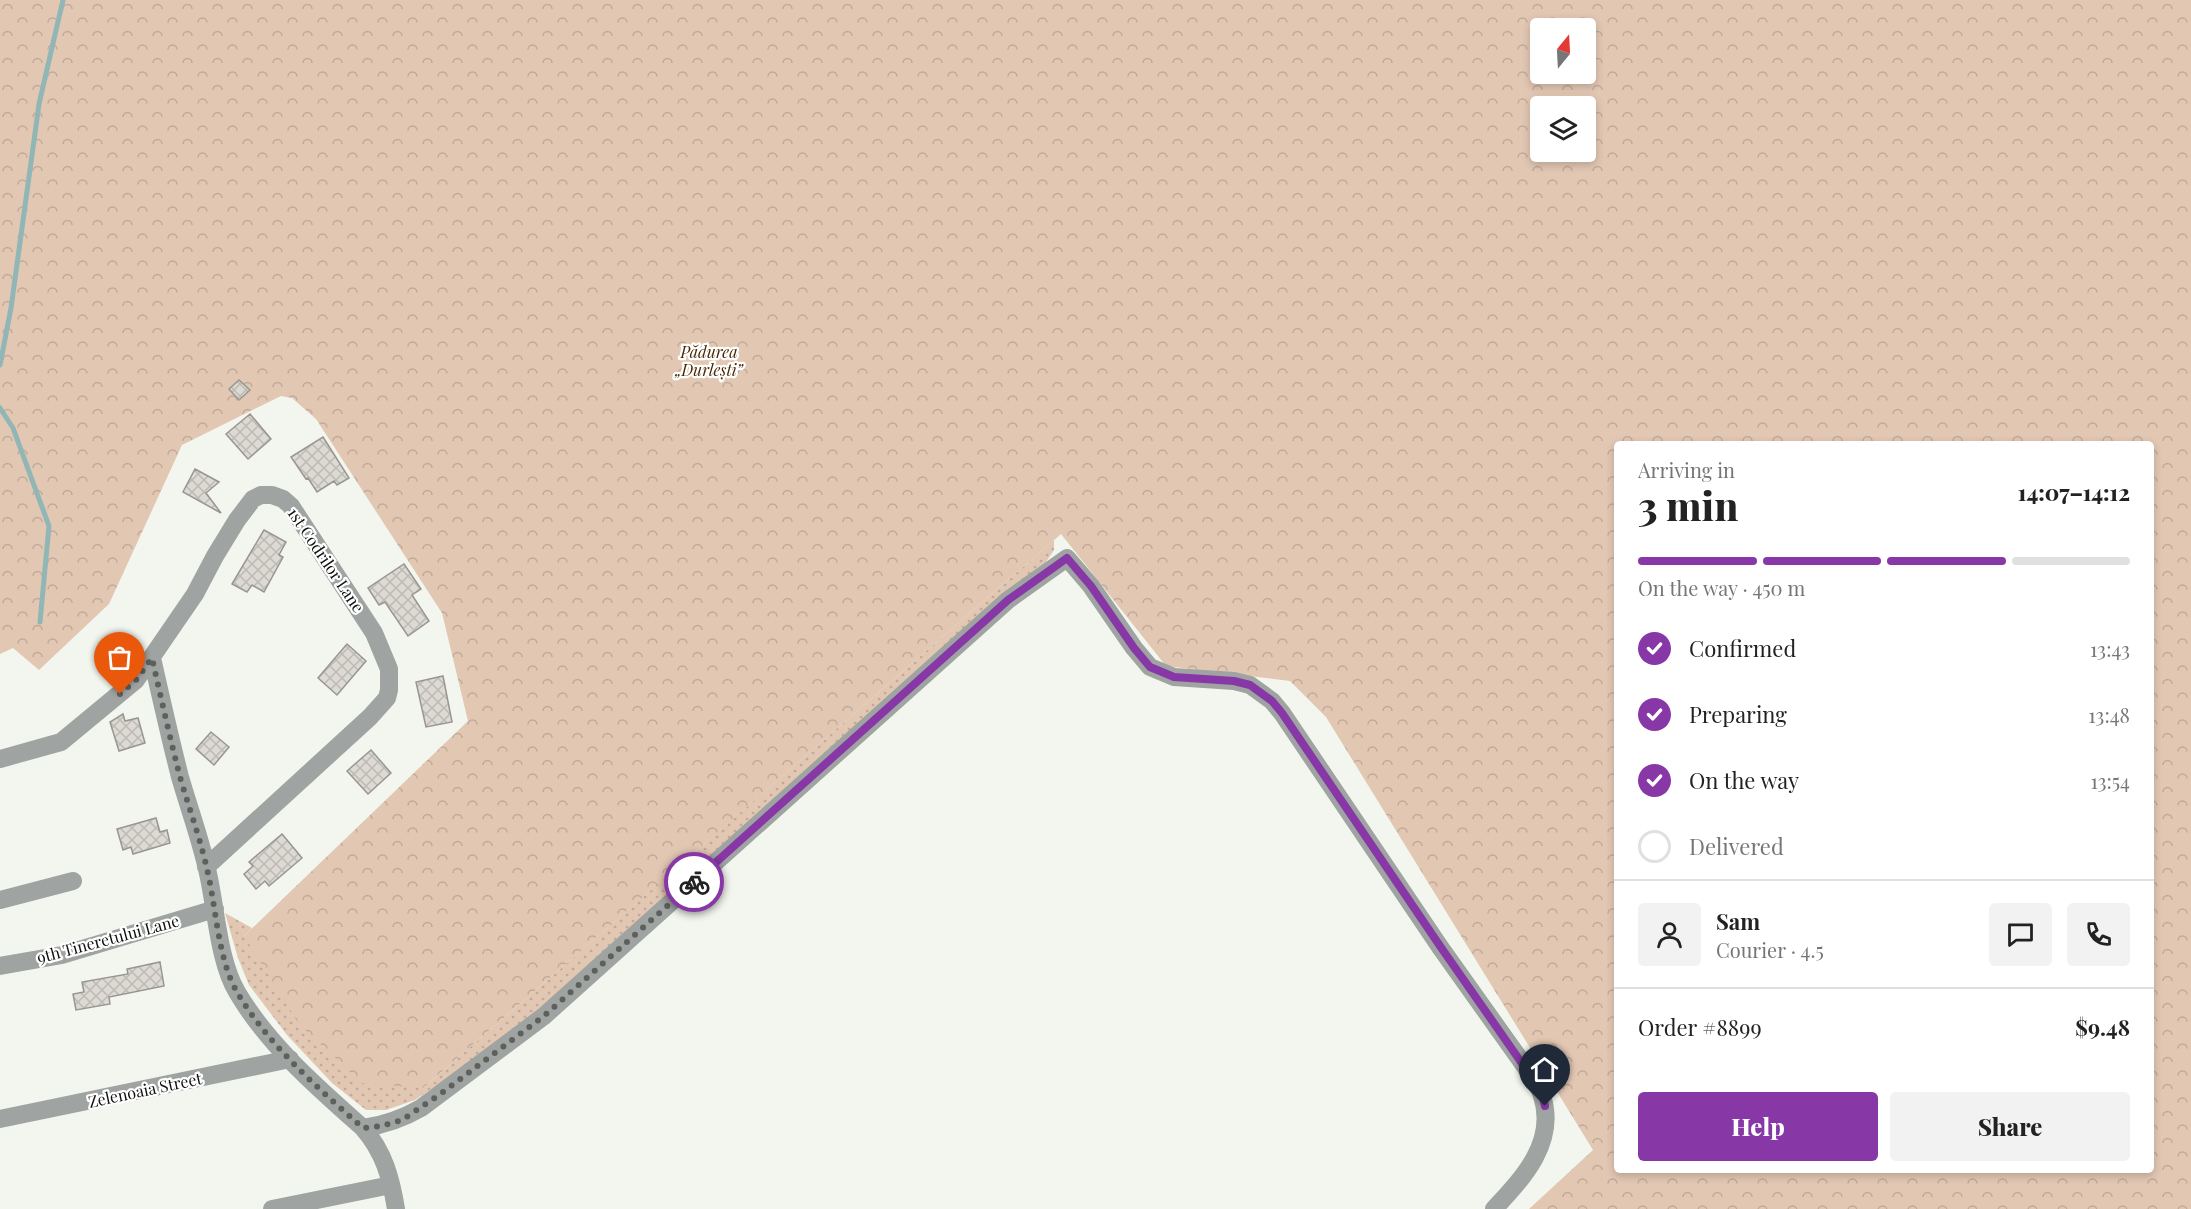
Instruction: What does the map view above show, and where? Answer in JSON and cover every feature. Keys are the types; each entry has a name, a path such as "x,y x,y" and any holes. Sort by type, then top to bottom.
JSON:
{"street":[{"name":"1st Codrilor Lane","path":"152,658 195,594 237,520 253,500 261,495 272,495 284,499 291,506 374,633 389,669 389,690 382,704 206,867"},
{"path":"363,1128 402,1120 544,1016 1008,600 1067,558 1091,586 1150,667 1174,677 1234,681 1250,685 1277,707 1542,1093 1545,1106 1543,1143 1536,1158 1494,1209"},
{"path":"0,759 61,742 136,680 152,658"},
{"path":"152,658 181,778 206,867 227,971 237,992 256,1019 290,1059 375,1142 384,1159 396,1209"},
{"path":"0,900 73,881"},
{"name":"9th Tineretului Lane","path":"0,966 62,955 215,909"},
{"name":"Zelenoaia Street","path":"0,1119 290,1059"},
{"path":"272,1209 391,1185"}],"green space":[{"name":"Pădurea „Durlești”","path":"0,0 2191,0 2191,1209 1529,1209 1593,1150 1326,717 1290,681 1166,666 1061,534 423,1088 362,1083 299,1024 244,936 468,721 442,613 316,419 292,398 281,396 182,445 109,604 39,670 13,648 0,654"},
{"path":"1054,540 1054,550 1046,562 975,620 525,1026 415,1100 386,1110 366,1110 332,1083 287,1035 249,985 238,958 225,913 252,928 244,936 423,1088"}],"building":[{"path":"239,380 250,390 239,400 229,389"},
{"path":"250,414 271,439 248,459 226,434"},
{"path":"323,437 349,478 337,485 334,481 317,492 291,457"},
{"path":"195,469 219,482 206,493 221,513 183,492"},
{"path":"264,530 286,542 279,555 283,557 264,592 252,585 247,592 232,584"},
{"path":"404,564 421,589 412,595 429,621 408,636 385,602 379,605 368,588"},
{"path":"347,644 366,661 337,695 318,678"},
{"path":"443,676 452,722 426,727 416,682"},
{"path":"123,714 125,721 138,718 145,743 119,751 110,722"},
{"path":"211,732 229,747 214,765 196,749"},
{"path":"371,750 391,773 368,794 347,771"},
{"path":"156,818 160,832 167,830 170,843 133,854 131,847 123,850 117,829"},
{"path":"282,834 302,858 269,886 265,881 256,889 244,874 253,866 249,862"},
{"path":"160,962 164,986 109,997 110,1004 76,1010 73,994 84,992 82,982 128,974 127,969"}],"waterway":[{"path":"0,365 11,308 39,104 63,0"},
{"path":"0,408 13,428 49,526 40,622"}],"way so far":[{"path":"120,694 136,680 152,658 164,713 206,867 227,971 237,992 256,1019 290,1059 363,1128 402,1120 439,1095 544,1016 694,882"}],"route":[{"path":"694,882 1008,600 1067,558 1091,586 1150,667 1174,677 1234,681 1250,685 1272,701 1528,1072 1542,1093 1545,1106"}]}
